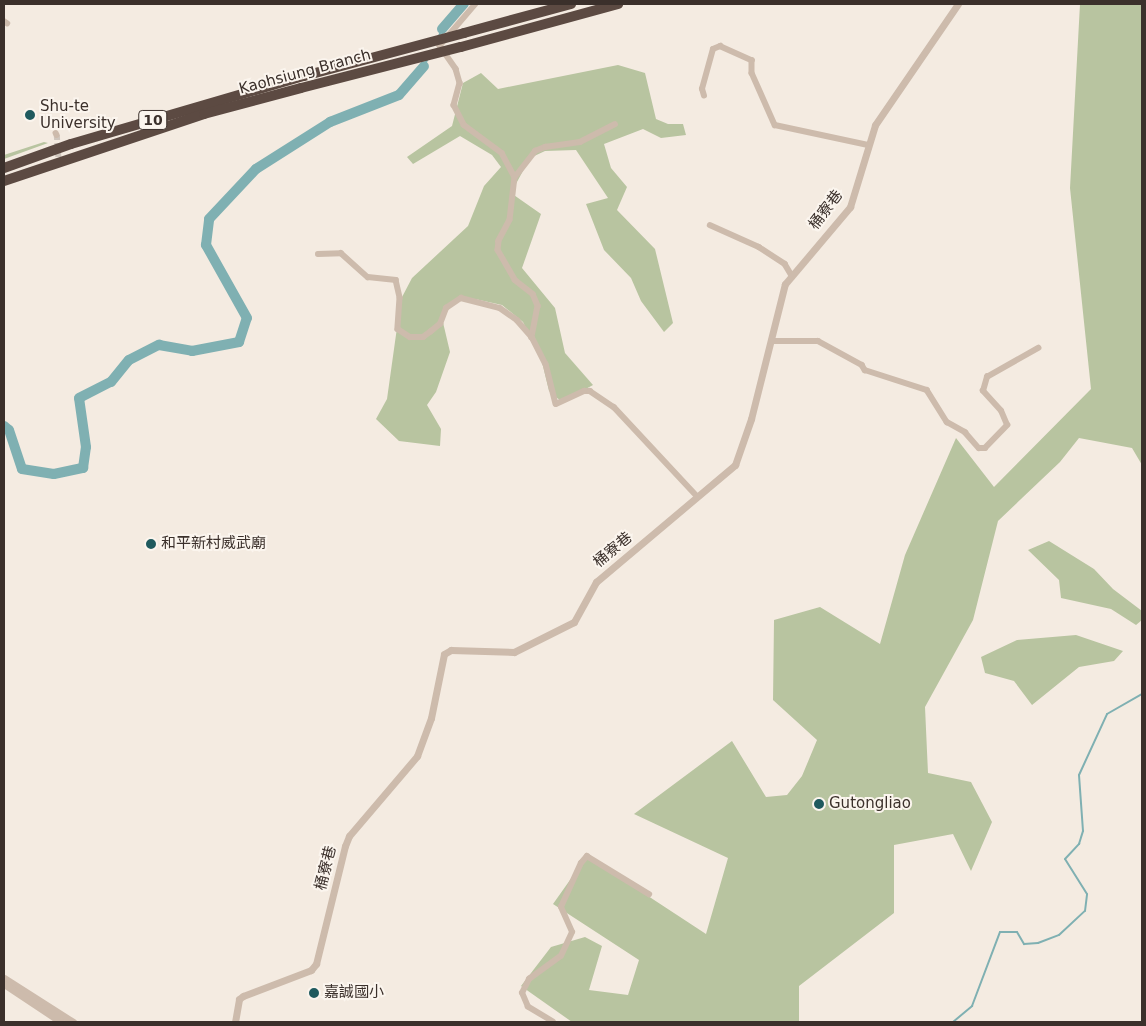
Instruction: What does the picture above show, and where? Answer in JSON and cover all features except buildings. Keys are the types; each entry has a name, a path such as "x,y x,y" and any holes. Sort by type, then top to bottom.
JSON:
{"highway":[{"name":"Kaohsiung Branch","path":"4,168 71,144 304,76 571,4"},
{"name":"Kaohsiung Branch","path":"4,181 195,116 618,4"}],"street":[{"path":"476,4 440,46 456,69 460,83 454,104 464,125 502,153 515,177"},
{"name":"桶寮巷","path":"235,1022 239,999 243,996 311,970 316,964 349,836 417,756 430,718 444,654 451,650 514,652 574,622 596,582 698,497 738,458 785,284 791,274 850,207 875,125 958,4"},
{"path":"704,96 702,89 713,49 720,46 752,60 752,73 775,125 868,145"},
{"path":"532,337 538,306 533,294 515,280 498,250 499,241 510,220 515,177 535,152 545,147 580,142 615,124"},
{"path":"710,225 759,247 785,264 791,274"},
{"path":"318,254 340,253 368,277 396,280 400,298 398,329 410,337 422,337 440,324 446,308 466,298 500,308 517,320 532,337 546,364 556,404 584,391 590,391 614,408 698,497"},
{"path":"771,341 818,341 862,365 865,370 924,389 930,394 946,422 965,432 979,448 985,448 1007,425 1001,411 983,391 987,377 1038,348"},
{"path":"553,1022 528,1007 522,993 530,979 560,956 572,932 561,908 581,863 587,856 649,894"},
{"path":"4,978 73,1022"},
{"path":"4,984 61,1022"}],"green space":[{"path":"1080,4 1142,4 1142,465 1132,448 1079,438 1060,462 998,521 973,620 925,707 928,773 971,782 992,822 971,871 953,834 894,845 894,913 799,986 799,1022 572,1022 521,986 551,947 585,937 602,946 589,990 628,995 639,960 553,904 587,856 706,934 728,858 634,814 732,741 766,797 787,795 802,776 817,740 773,700 774,620 820,607 880,644 905,555 956,438 994,487 1091,389 1070,188"},
{"path":"618,65 645,73 656,119 668,124 683,124 686,135 661,138 643,129 604,144 611,168 627,187 617,210 655,249 673,323 664,332 641,301 631,278 604,250 586,204 608,198 576,150 545,151 530,158 511,193 541,214 522,268 555,308 565,353 593,385 562,402 549,391 542,362 523,322 502,305 475,299 457,300 441,314 450,352 436,392 427,405 441,429 440,446 399,441 376,419 387,399 401,299 412,278 468,226 484,186 501,167 492,155 460,136 413,164 407,157 452,126 463,83 481,73 498,89"},
{"path":"44,142 48,143 4,159 4,155"},
{"path":"1049,541 1094,569 1113,589 1142,611 1142,620 1136,625 1111,609 1061,598 1059,580 1028,550"},
{"path":"1076,635 1123,651 1114,661 1079,667 1032,705 1014,681 985,673 981,657 1017,640"}],"waterway":[{"path":"442,29 464,4"},
{"path":"439,36 442,29"},
{"path":"424,66 427,60"},
{"path":"4,426 9,430 22,469 54,474 83,468 86,447 79,398 111,382 129,360 159,345 192,351 239,342 247,318 206,245 209,219 256,169 330,122 399,95 424,66"},
{"path":"953,1022 972,1006 1000,932 1017,932 1024,944 1038,943 1059,935 1085,911 1087,894 1065,859 1079,844 1083,831 1079,775 1107,714 1142,694"}],"tunnel":[{"path":"57,135 59,163"}],"place":[{"name":"Shu-te University","path":"30,115"},
{"name":"和平新村威武廟","path":"151,544"},
{"name":"Gutongliao","path":"819,804"},
{"name":"嘉誠國小","path":"314,993"}]}
